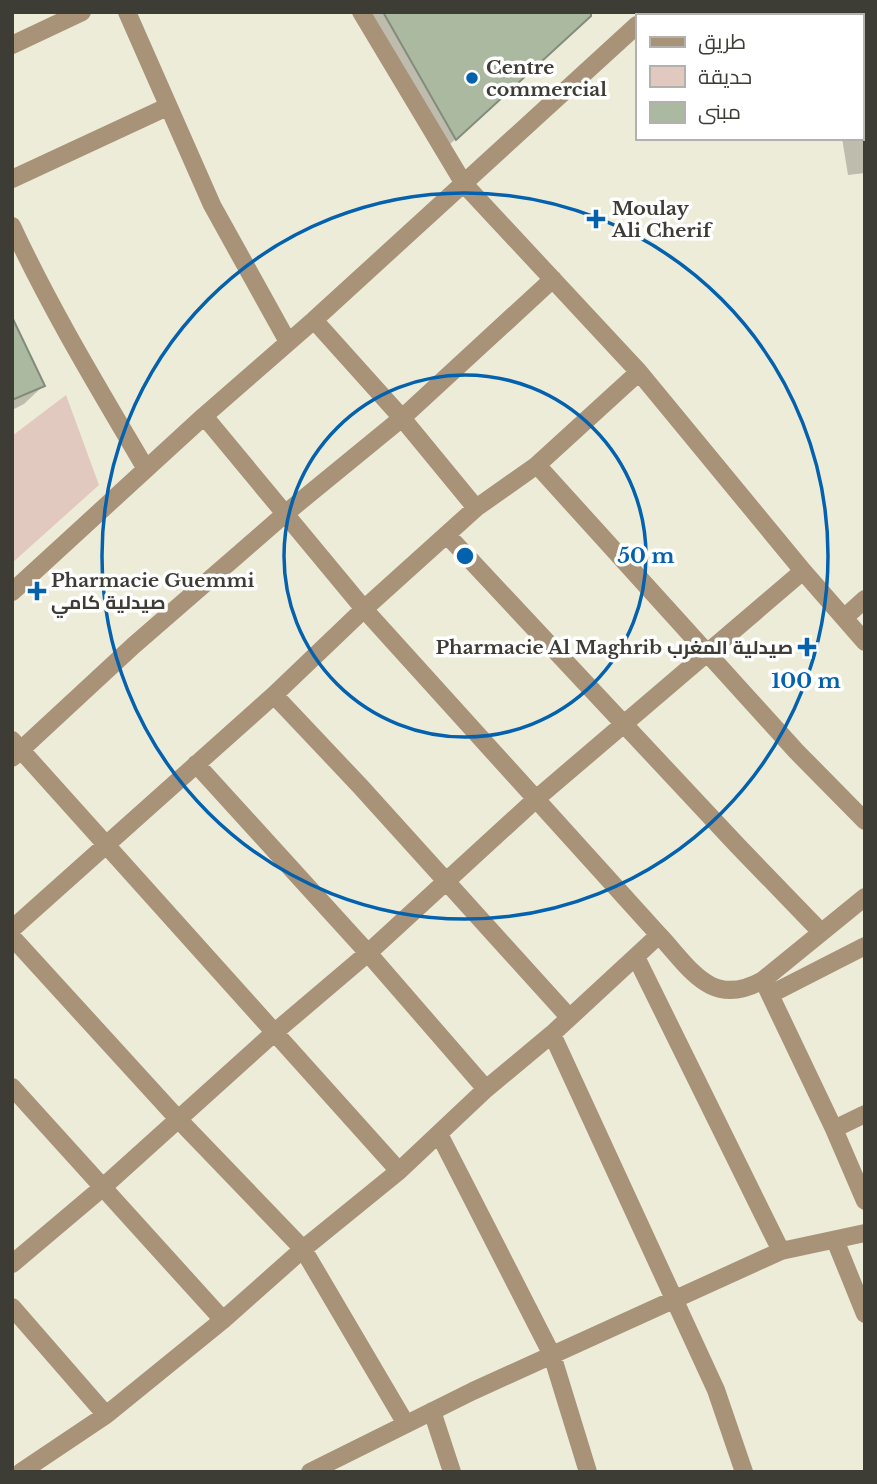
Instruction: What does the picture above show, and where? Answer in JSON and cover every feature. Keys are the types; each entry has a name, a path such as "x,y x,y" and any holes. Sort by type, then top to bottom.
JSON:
{"street":[{"path":"12,45 82,12"},
{"path":"127,12 212,205 288,342"},
{"path":"361,12 464,184 639,372 865,642"},
{"path":"12,592 464,184 636,23"},
{"path":"12,179 167,107"},
{"path":"12,226 75,348 146,469"},
{"path":"399,1171 107,846 15,749 286,513 402,418 553,279"},
{"path":"314,320 402,418 476,508"},
{"path":"12,929 274,695 476,508 537,465 639,372"},
{"path":"204,416 364,609 708,986 723,991 751,986 767,987 865,946"},
{"path":"537,465 796,751 865,821"},
{"path":"447,535 821,932"},
{"path":"12,1264 368,953 536,799 803,571"},
{"path":"844,618 865,599"},
{"path":"274,695 569,1017"},
{"path":"196,764 368,953 486,1089"},
{"path":"767,987 821,932 865,897"},
{"path":"21,1472 106,1415 223,1320 303,1249 399,1171 486,1089 552,1034 659,935"},
{"path":"12,937 178,1120 303,1249 406,1424"},
{"path":"636,957 781,1251"},
{"path":"767,987 865,1201"},
{"path":"552,1034 716,1390 744,1472"},
{"path":"12,1087 223,1320"},
{"path":"834,1129 865,1114"},
{"path":"439,1134 552,1355 587,1472"},
{"path":"310,1472 432,1411 781,1251 865,1233"},
{"path":"835,1240 865,1314"},
{"path":"12,1307 106,1415"},
{"path":"432,1411 452,1472"}],"green space":[{"path":"66,395 99,485 12,563 12,436"}],"building":[{"name":"Centre commercial","path":"383,12 591,12 591,16 456,140"},
{"path":"865,21 865,147 863,137"},
{"path":"12,317 45,386 12,400"}],"place":[{"name":"Centre commercial","path":"472,78"},
{"name":"Moulay Ali Cherif","path":"596,219"},
{"name":"Pharmacie Guemmi صيدلية كامي","path":"37,591"},
{"name":"Pharmacie Al Maghrib صيدلية المغرب","path":"807,647"}]}
